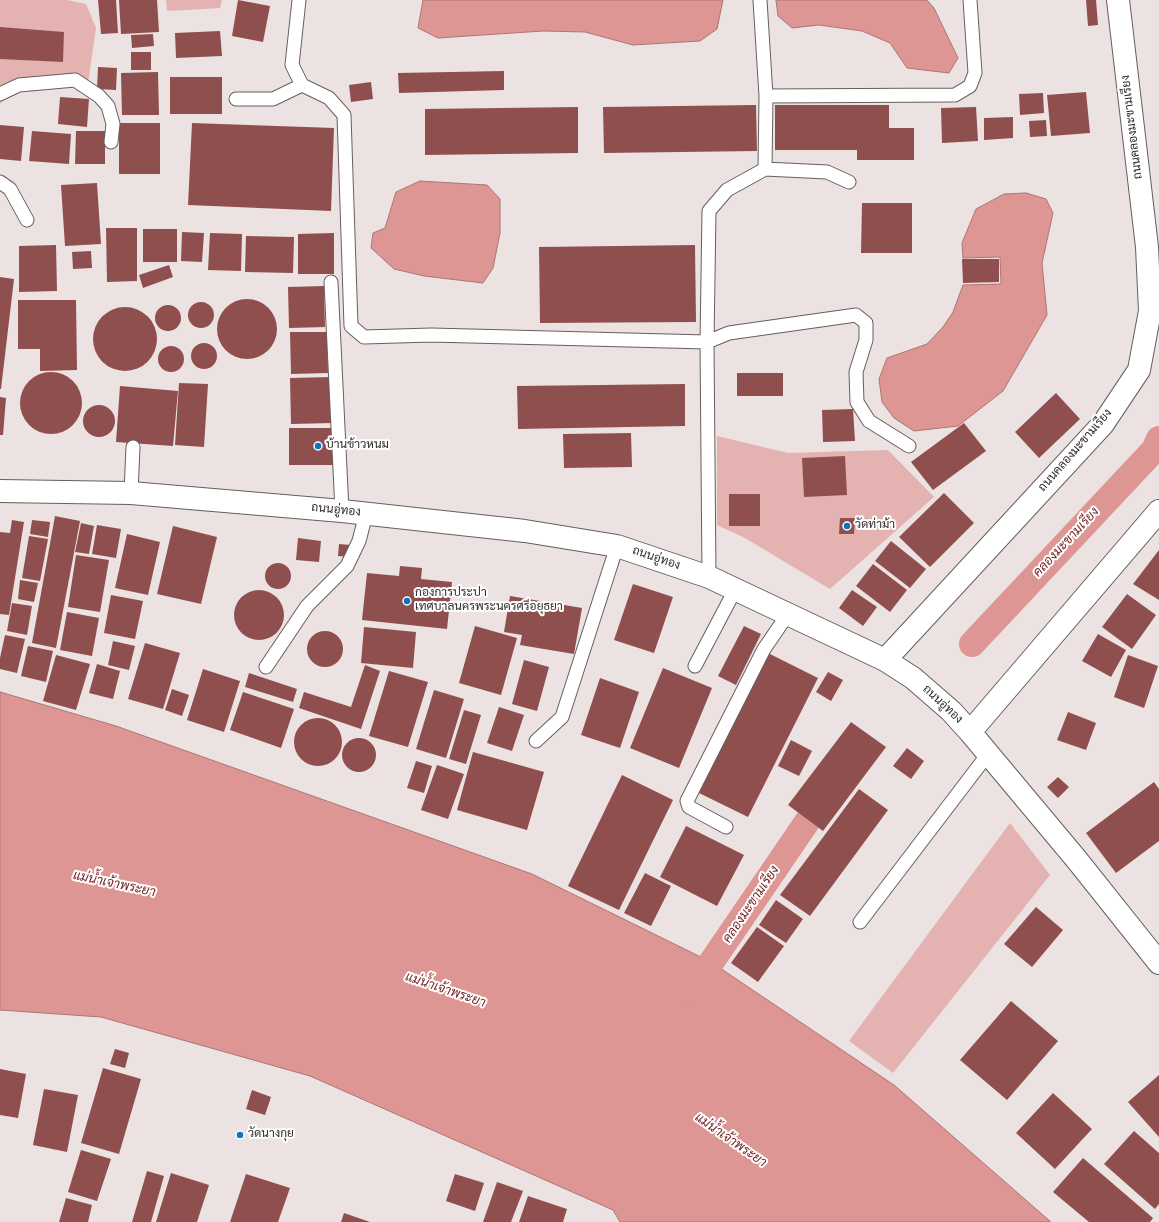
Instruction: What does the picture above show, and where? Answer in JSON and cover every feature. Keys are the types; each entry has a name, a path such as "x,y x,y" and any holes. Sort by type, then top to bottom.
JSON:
{"main road":[{"name":"ถนนคลองมะขามเรียง","path":"885,660 1103,424 1139,370 1150,311 1147,247 1118,0"},
{"name":"ถนนอู่ทอง","path":"0,491 131,493 342,511 525,531 617,546 709,577 885,660 913,678 951,711 970,732 1078,860 1159,963"},
{"path":"970,732 1159,511"}],"lane":[{"path":"299,0 292,65 302,85 329,98 344,115 351,326 364,337 431,335 707,342 729,332 856,315 866,324 866,340 856,372 857,402 869,421 909,446"},
{"path":"760,0 766,96 765,169"},
{"path":"766,96 955,95 970,86 975,73 970,0"},
{"path":"0,94 19,85 75,80 98,96 108,106 113,124 111,142"},
{"path":"236,99 273,99 302,85"},
{"path":"709,577 707,342 709,211 727,190 765,169 827,172 849,182"},
{"path":"0,182 10,189 27,220"},
{"path":"331,282 342,511"},
{"path":"131,493 133,447"},
{"path":"266,667 307,606 348,566 360,541 366,514"},
{"path":"536,741 562,717 617,546"},
{"path":"695,666 735,590"},
{"path":"726,827 689,808 687,801 764,649 788,614"},
{"path":"860,922 988,754"}],"shaded area":[{"path":"0,0 67,0 86,4 96,28 88,83 12,93 0,104"},
{"path":"166,0 222,0 220,8 167,11"},
{"path":"717,436 788,453 888,450 934,497 830,589 745,538 717,525"},
{"path":"1010,823 1050,875 893,1073 849,1041"}],"water":[{"path":"423,0 723,0 717,29 700,41 633,45 585,32 543,31 438,38 418,28"},
{"path":"776,0 927,0 934,8 958,58 949,73 907,68 890,43 862,31 819,25 792,28 778,16"},
{"path":"420,181 487,185 500,199 500,233 493,268 483,283 424,276 394,269 371,248 373,233 385,228 396,192"},
{"path":"1026,193 1046,199 1053,213 1042,263 1047,315 1003,391 958,426 914,431 894,418 882,402 879,379 887,358 927,344 943,327 953,312 963,285 1001,284 1000,257 963,258 962,243 976,209 1004,194"},
{"name":"แม่น้ำเจ้าพระยา","path":"0,692 116,726 532,874 711,962 894,1085 1051,1222 620,1222 613,1210 310,1076 101,1017 0,1010"}],"building":[{"path":"98,0 116,0 118,33 101,34"},
{"path":"119,0 157,0 159,32 121,34"},
{"path":"238,0 270,6 263,42 232,36"},
{"path":"1086,0 1096,0 1098,25 1088,26"},
{"path":"0,27 64,32 63,62 0,59"},
{"path":"220,31 222,56 176,58 175,33"},
{"path":"153,34 154,46 132,48 131,35"},
{"path":"131,52 151,52 151,70 131,70"},
{"path":"98,67 117,68 116,90 97,89"},
{"path":"504,71 504,90 399,93 398,73"},
{"path":"158,72 159,115 122,115 121,73"},
{"path":"170,77 222,77 222,114 170,114"},
{"path":"371,82 373,99 351,102 349,85"},
{"path":"1086,92 1090,133 1051,136 1047,95"},
{"path":"1043,93 1044,113 1020,115 1019,94"},
{"path":"60,97 89,99 87,127 58,124"},
{"path":"756,105 757,151 604,153 603,107"},
{"path":"775,105 889,105 889,128 914,128 914,160 857,160 857,150 775,150"},
{"path":"578,107 578,153 425,155 425,109"},
{"path":"976,107 978,141 942,143 941,108"},
{"path":"1013,117 1013,138 984,140 984,118"},
{"path":"1046,120 1047,136 1030,137 1029,121"},
{"path":"119,123 160,123 160,174 119,174"},
{"path":"192,123 334,128 331,211 188,205"},
{"path":"0,125 24,127 21,161 0,159"},
{"path":"32,131 71,134 69,164 29,161"},
{"path":"76,131 105,131 105,164 75,164"},
{"path":"97,183 101,244 65,246 61,185"},
{"path":"862,203 912,203 912,253 861,253"},
{"path":"106,228 137,228 137,281 107,282"},
{"path":"143,229 177,229 177,262 143,262"},
{"path":"182,232 204,233 202,262 181,261"},
{"path":"210,233 242,234 241,271 208,270"},
{"path":"334,233 334,274 298,274 298,234"},
{"path":"246,236 294,237 293,273 245,272"},
{"path":"56,245 57,291 19,292 19,246"},
{"path":"695,245 696,322 540,323 539,247"},
{"path":"91,251 92,268 73,269 72,252"},
{"path":"962,259 999,259 999,282 963,283"},
{"path":"169,265 173,277 143,288 139,275"},
{"path":"0,277 14,279 1,389 0,389"},
{"path":"324,286 325,327 289,328 288,287"},
{"path":"247,299 263,304 268,308 272,313 277,329 272,345 268,350 263,354 247,359 231,354 226,350 222,345 217,329 222,313 226,308 231,304"},
{"path":"18,300 76,300 77,370 40,371 40,349 18,349"},
{"path":"201,302 210,306 214,315 210,324 201,328 192,324 188,315 192,306"},
{"path":"168,305 177,309 181,318 177,327 168,331 159,327 155,318 159,309"},
{"path":"125,307 143,313 151,321 157,339 151,357 143,365 125,371 107,365 99,357 93,339 99,321 107,313"},
{"path":"290,332 327,332 328,373 291,374"},
{"path":"204,343 213,347 217,356 213,365 204,369 195,365 191,356 195,347"},
{"path":"171,346 180,350 184,359 180,368 171,372 162,368 158,359 162,350"},
{"path":"51,372 63,374 73,381 80,391 82,403 80,415 73,425 63,432 51,434 39,432 29,425 22,415 20,403 22,391 29,381 39,374"},
{"path":"737,373 783,373 783,396 737,396"},
{"path":"332,377 333,423 291,424 290,378"},
{"path":"179,383 208,384 204,447 175,445"},
{"path":"685,384 685,426 518,429 517,386"},
{"path":"120,386 178,391 173,446 116,442"},
{"path":"1056,393 1080,419 1039,458 1015,432"},
{"path":"0,397 6,398 3,435 0,435"},
{"path":"96,405 102,405 112,412 115,421 114,427 108,434 102,437 96,437 86,430 83,424 83,418 90,408"},
{"path":"853,409 855,441 823,442 822,410"},
{"path":"964,423 986,451 933,490 911,462"},
{"name":"บ้านข้าวหนม","path":"289,428 334,428 334,465 289,465"},
{"path":"631,433 632,467 564,468 563,434"},
{"path":"845,456 847,495 804,497 802,458"},
{"path":"944,493 974,523 930,567 899,537"},
{"path":"729,494 760,494 760,526 729,526"},
{"path":"55,516 80,521 56,648 32,643"},
{"name":"วัดท่าม้า","path":"840,518 855,518 854,534 839,534"},
{"path":"12,520 24,522 9,615 0,614 0,532 10,533"},
{"path":"32,520 50,522 48,537 30,534"},
{"path":"81,523 94,526 89,554 75,552"},
{"path":"97,525 121,529 116,558 92,554"},
{"path":"173,526 217,537 201,604 157,594"},
{"path":"127,534 160,542 148,595 115,588"},
{"path":"29,536 48,539 40,581 22,578"},
{"path":"298,538 321,541 319,562 296,560"},
{"path":"891,541 926,569 910,588 875,561"},
{"path":"339,544 351,545 350,557 338,556"},
{"path":"1159,550 1159,600 1133,584"},
{"path":"76,555 109,560 100,612 68,607"},
{"path":"278,563 287,567 291,576 287,585 278,589 269,585 265,576 269,567"},
{"path":"873,564 907,590 890,612 856,586"},
{"name":"กองการประปา เทศบาลนครพระนครศรีอยุธยา","path":"400,566 422,568 421,579 452,582 447,629 362,620 367,573 399,576"},
{"path":"20,580 38,583 34,602 18,599"},
{"path":"633,584 673,597 654,653 614,640"},
{"path":"254,590 264,590 277,597 284,610 284,620 277,633 264,640 254,640 245,636 238,629 234,620 234,610 238,601 245,594"},
{"path":"852,590 877,607 863,626 839,608"},
{"path":"1127,594 1156,615 1132,649 1102,627"},
{"path":"111,595 143,601 135,639 104,633"},
{"path":"510,596 582,608 574,654 520,645 522,635 504,632"},
{"path":"12,603 32,606 27,635 7,631"},
{"path":"67,612 99,618 92,656 60,650"},
{"path":"475,626 517,638 501,695 459,683"},
{"path":"744,626 761,634 736,685 718,676"},
{"path":"364,627 416,632 413,668 361,663"},
{"path":"325,631 335,634 340,639 343,649 340,659 335,664 325,667 315,664 310,659 307,649 310,639 315,634"},
{"path":"1098,634 1126,650 1111,677 1082,661"},
{"path":"5,635 25,639 17,673 0,669 0,658"},
{"path":"113,641 135,646 129,670 108,665"},
{"path":"145,643 180,653 163,709 128,699"},
{"path":"28,646 53,651 46,682 21,676"},
{"path":"768,653 818,678 748,817 697,792"},
{"path":"56,655 90,664 76,710 43,701"},
{"path":"1128,655 1158,666 1144,708 1114,697"},
{"path":"524,660 549,667 537,711 512,704"},
{"path":"97,664 120,671 113,699 89,693"},
{"path":"365,665 380,671 361,729 299,708 304,692 351,707"},
{"path":"663,668 712,688 679,768 630,748"},
{"path":"203,669 240,681 224,732 187,720"},
{"path":"389,671 428,682 408,747 369,736"},
{"path":"828,672 843,680 831,701 816,692"},
{"path":"249,673 297,689 293,702 245,687"},
{"path":"600,678 639,692 620,748 581,735"},
{"path":"172,689 189,695 182,716 165,710"},
{"path":"434,690 464,699 446,758 416,749"},
{"path":"243,692 294,709 281,748 230,730"},
{"path":"499,707 524,715 512,751 487,743"},
{"path":"464,710 481,715 466,764 449,759"},
{"path":"1068,712 1096,723 1086,750 1057,740"},
{"path":"313,718 323,718 335,725 342,737 342,747 335,759 323,766 313,766 305,762 298,755 294,747 294,737 298,729 305,722"},
{"path":"851,722 886,747 823,831 788,805"},
{"path":"359,738 371,743 376,755 371,767 359,772 347,767 342,755 347,743"},
{"path":"791,740 812,751 799,776 778,766"},
{"path":"907,748 924,761 911,779 893,766"},
{"path":"473,752 544,772 527,830 457,810"},
{"path":"416,761 432,766 424,793 407,788"},
{"path":"437,765 464,774 448,819 421,810"},
{"path":"622,775 673,800 619,910 568,886"},
{"path":"1058,777 1069,787 1058,798 1047,787"},
{"path":"1154,782 1159,789 1159,841 1116,873 1086,833"},
{"path":"859,789 888,810 810,916 780,895"},
{"path":"686,826 744,855 717,906 660,877"},
{"path":"645,873 671,886 651,926 624,913"},
{"path":"776,900 803,919 786,943 759,925"},
{"path":"1036,907 1063,930 1032,967 1004,944"},
{"path":"757,927 784,946 758,982 731,963"},
{"path":"1011,1001 1058,1041 1007,1100 960,1060"},
{"path":"115,1049 129,1053 125,1068 110,1064"},
{"path":"103,1068 141,1079 119,1154 81,1143"},
{"path":"0,1069 26,1074 18,1118 0,1115"},
{"path":"1159,1075 1159,1137 1128,1102"},
{"path":"44,1089 78,1095 67,1152 33,1145"},
{"path":"252,1090 271,1097 265,1115 246,1109"},
{"path":"1053,1093 1092,1129 1055,1169 1016,1133"},
{"path":"1134,1131 1159,1153 1159,1204 1155,1209 1104,1164"},
{"path":"81,1150 111,1159 97,1201 68,1192"},
{"path":"1083,1158 1153,1218 1150,1222 1089,1222 1053,1192"},
{"path":"147,1171 164,1176 151,1222 132,1222"},
{"path":"171,1173 209,1185 197,1222 156,1222"},
{"path":"246,1174 290,1188 278,1222 230,1222"},
{"path":"455,1174 484,1183 475,1211 446,1201"},
{"path":"497,1182 523,1191 511,1222 483,1222"},
{"path":"528,1196 567,1209 563,1222 519,1222"},
{"path":"66,1198 92,1205 88,1222 59,1222"},
{"path":"344,1213 370,1222 341,1222"}],"waterway":[{"name":"คลองมะขามเรียง","path":"972,644 1154,450 1159,439"},
{"name":"คลองมะขามเรียง","path":"691,992 828,791"}],"place":[{"name":"บ้านข้าวหนม","path":"318,446"},
{"name":"วัดท่าม้า","path":"847,526"},
{"name":"กองการประปา เทศบาลนครพระนครศรีอยุธยา","path":"407,601"},
{"name":"วัดนางกุย","path":"240,1135"}]}
